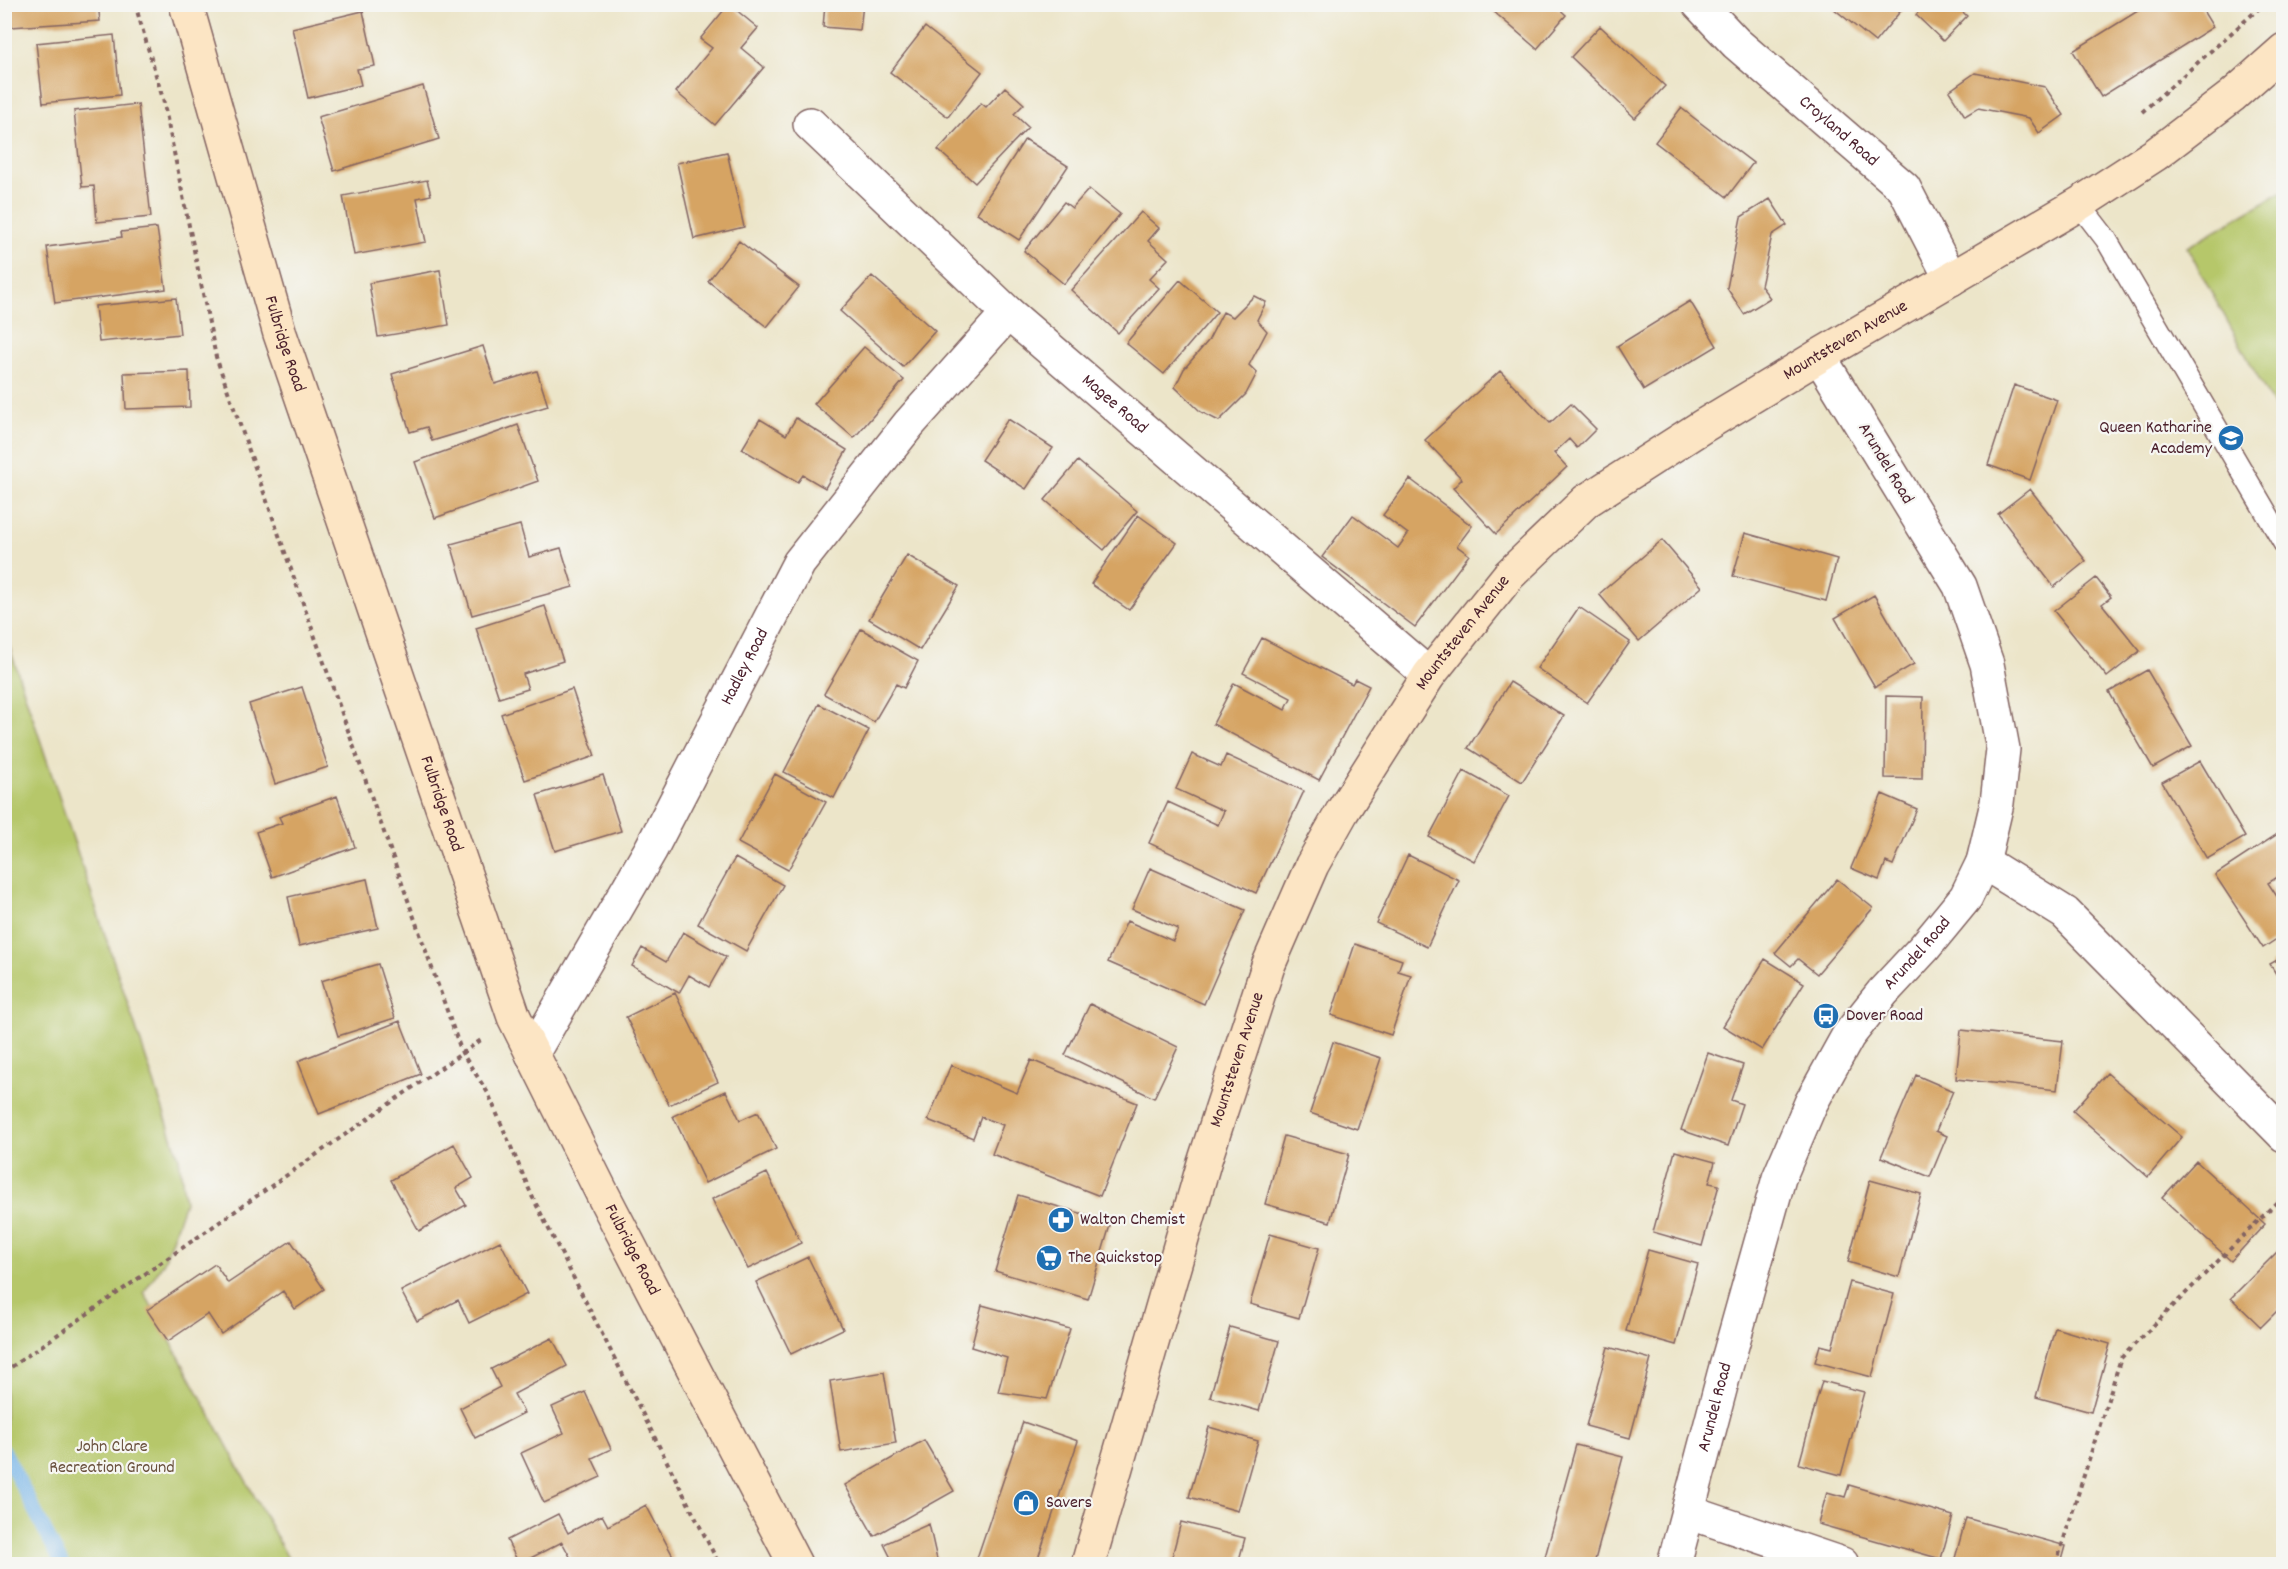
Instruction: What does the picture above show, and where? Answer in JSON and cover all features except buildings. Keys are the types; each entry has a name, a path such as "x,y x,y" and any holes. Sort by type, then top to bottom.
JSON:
{"street":[{"name":"Fulbridge Road","path":"186,4 280,334 514,1017 795,1564"},
{"name":"Croyland Road","path":"1699,4 1736,43 1904,188 1951,279"},
{"name":"Mountsteven Avenue","path":"1088,1564 1204,1163 1268,966 1312,865 1341,812 1429,675 1509,575 1586,501 1703,426 1819,356 2079,204 2156,154 2232,96 2283,50"},
{"name":"Magee Road","path":"810,124 1008,313 1429,675"},
{"name":"Hadley Road","path":"531,1054 651,849 799,563 909,424 1008,313"},
{"name":"Arundel Road","path":"1674,1564 1779,1178 1811,1104 1848,1036 1966,897 1983,862 1997,803 2003,749 1987,664 1960,586 1819,356"},
{"path":"1983,862 2065,913 2283,1135"},
{"path":"1688,1512 1842,1564"}],"lane":[{"path":"2079,204 2106,239 2283,543"}],"path":[{"path":"135,4 163,99 216,357 324,657 462,1053 489,1094 532,1196 719,1564"},
{"path":"2141,113 2264,4"},
{"path":"4,1372 514,1017"},
{"path":"2056,1564 2121,1358 2283,1195"}],"green space":[{"path":"2283,191 2283,423 2187,247"},
{"name":"John Clare Recreation Ground","path":"4,631 179,1158 185,1202 164,1262 144,1292 291,1564 5,1564"}],"waterway":[{"path":"4,1451 62,1564"}],"place":[{"name":"Queen Katharine Academy","path":"2231,438"},
{"name":"Dover Road","path":"1826,1016"},
{"name":"Walton Chemist","path":"1061,1220"},
{"name":"The Quickstop","path":"1049,1258"},
{"name":"Savers","path":"1026,1503"}]}
